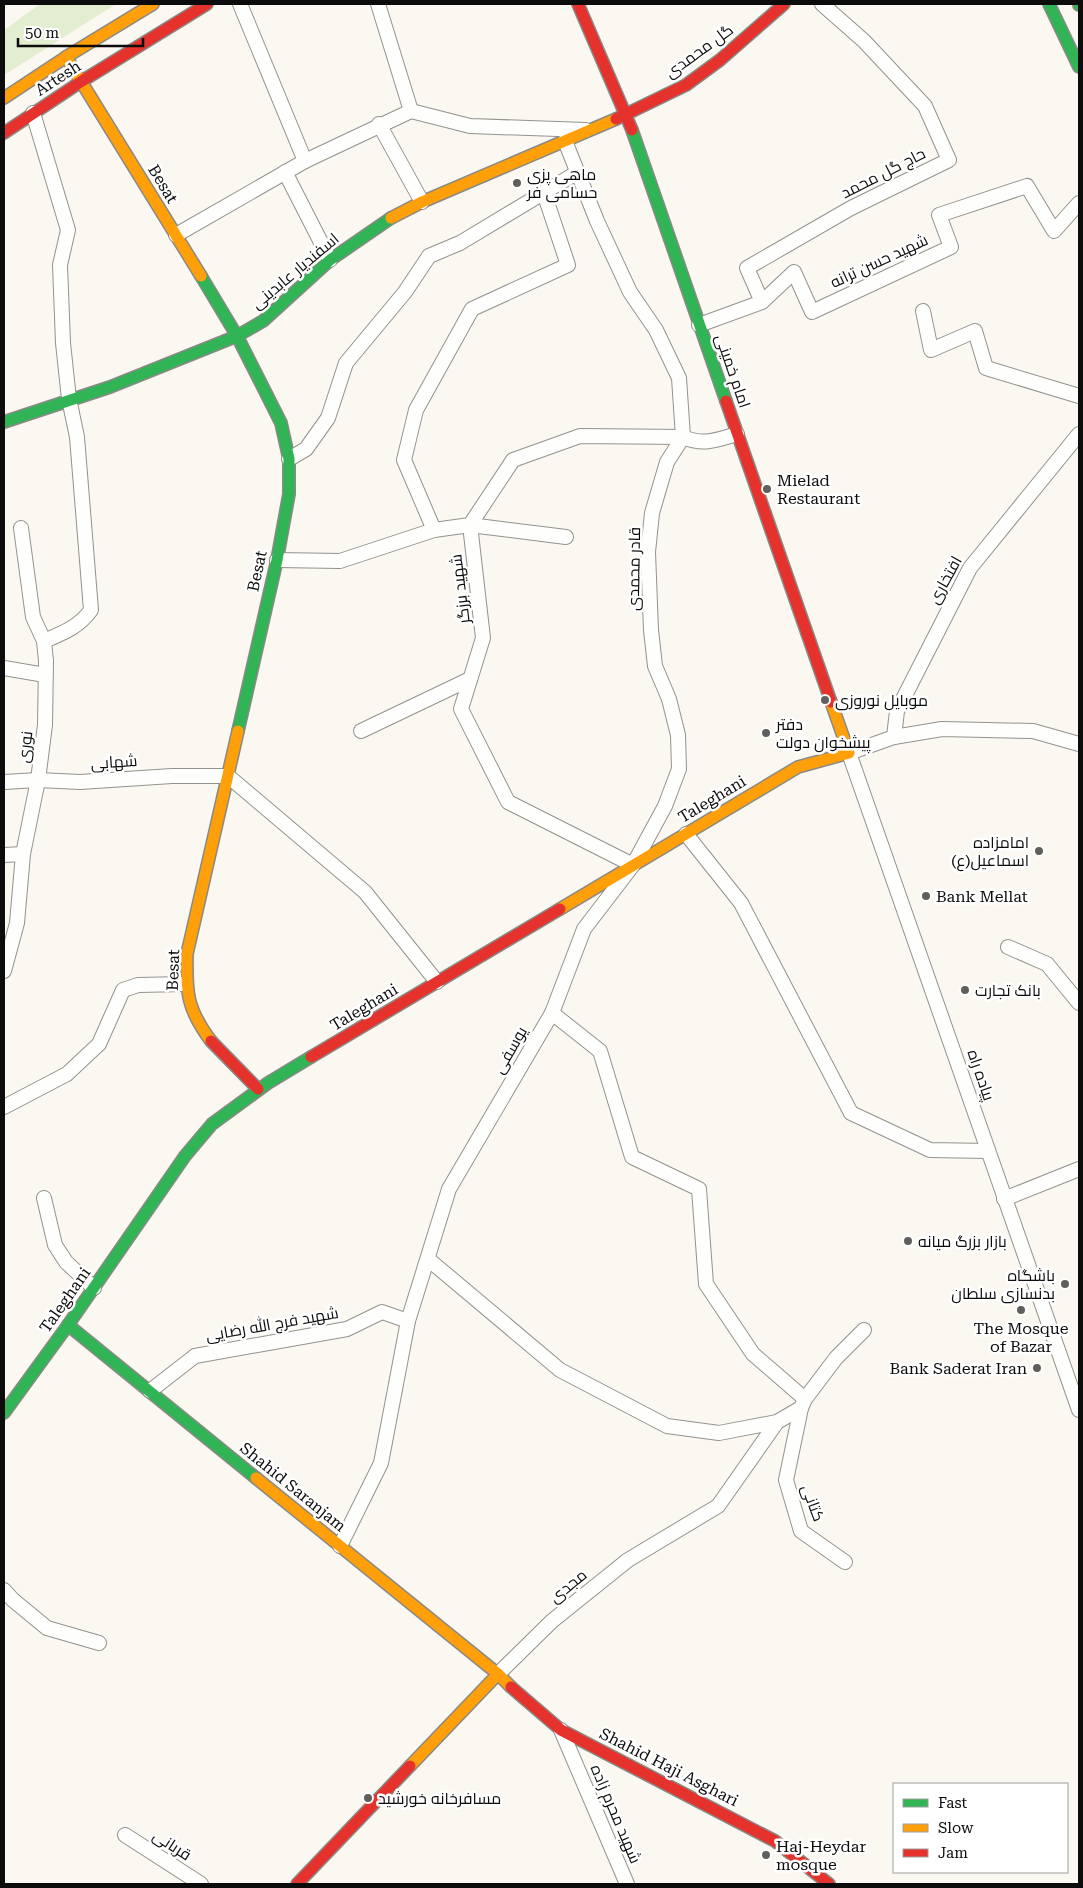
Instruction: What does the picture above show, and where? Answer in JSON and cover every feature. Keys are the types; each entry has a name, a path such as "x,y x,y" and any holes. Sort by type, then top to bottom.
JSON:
{"street":[{"name":"Artesh","path":"4,98 66,57 153,4"},
{"name":"Artesh","path":"4,133 82,81 207,4"},
{"path":"240,4 304,161"},
{"path":"378,4 411,110"},
{"name":"امام خمینی","path":"578,4 626,114 849,753"},
{"name":"گل محمدی","path":"626,114 686,85 720,60 784,4"},
{"name":"حاج گل محمد","path":"762,302 747,268 851,208 948,160 925,106 864,41 822,4"},
{"path":"1049,4 1079,67"},
{"name":"Besat","path":"66,57 237,336 281,423 289,459 289,494 277,560 187,954 185,984 191,1010 206,1036 263,1086"},
{"path":"176,235 304,161 411,110 470,126 589,130"},
{"path":"33,113 68,230 60,265 63,344 69,399 77,437 91,610 84,620 70,631 44,641"},
{"name":"اسفندیار عابدینی","path":"4,422 110,387 237,336 263,321 330,260 382,223 422,202 626,114"},
{"path":"379,124 422,202"},
{"path":"565,141 597,221 630,292 656,330 679,378 682,437"},
{"path":"285,172 330,260"},
{"path":"289,459 306,449 328,418 346,363 405,292 429,256 460,243 578,172"},
{"name":"شهید حسن ترانه","path":"762,302 794,272 812,312 951,247 939,215 1027,186 1054,231 1079,203"},
{"path":"434,530 404,460 416,410 472,309 568,265 544,193"},
{"path":"699,325 762,302"},
{"path":"923,311 931,350 975,331 986,368 1079,396"},
{"path":"470,525 513,460 580,436 682,437 704,443 737,434"},
{"name":"افتخاری","path":"894,737 897,712 970,568 1079,434"},
{"name":"قادر محمدی","path":"633,865 665,806 680,769 678,735 669,698 655,666 651,630 648,552 652,513 668,462 682,437"},
{"path":"277,560 340,561 434,530 470,525 566,537"},
{"name":"شهید برزگر","path":"470,525 483,638 461,709 508,802 633,865"},
{"name":"نوری","path":"4,971 17,923 23,854 38,780 45,725 46,662 44,641 33,617 21,528"},
{"path":"4,668 45,674"},
{"path":"361,731 470,679"},
{"path":"849,753 894,737 942,729 1024,730 1079,744"},
{"name":"Taleghani","path":"5,1409 68,1325 185,1156 212,1124 263,1086 798,767 849,753"},
{"name":"پیاده راه","path":"849,753 1079,1410"},
{"name":"شهابی","path":"4,782 38,780 80,782 172,776 228,776"},
{"path":"228,776 365,892 438,982"},
{"path":"686,834 741,903 850,1113 930,1150 988,1151"},
{"path":"4,855 23,854"},
{"name":"یوسفی","path":"340,1546 381,1463 408,1321 450,1188 552,1013 584,929 633,865"},
{"path":"1008,947 1047,964 1079,1003"},
{"path":"4,1107 67,1074 99,1044 123,990 138,985 185,984"},
{"path":"552,1013 600,1051 632,1156 699,1190 706,1284 753,1354 803,1403"},
{"path":"1004,1198 1079,1169"},
{"path":"44,1198 55,1245 66,1262 94,1288"},
{"path":"428,1259 560,1370 667,1426 719,1433 777,1422"},
{"name":"شهید فرج الله رضایی","path":"150,1391 195,1356 347,1329 382,1312 408,1321"},
{"name":"Shahid Saranjam","path":"68,1325 498,1674"},
{"name":"مجدی","path":"297,1884 498,1674 552,1621 628,1560 718,1506 777,1422 803,1403 836,1358 864,1330"},
{"name":"کتانی","path":"803,1403 786,1480 802,1531 845,1562"},
{"path":"4,1590 13,1600 47,1628 99,1643"},
{"name":"Shahid Haji Asghari","path":"498,1674 528,1703 561,1730 775,1841 829,1884"},
{"name":"شهید محرم زاده","path":"561,1730 627,1884"},
{"name":"قربانی","path":"125,1835 201,1884"}],"green space":[{"path":"40,4 116,4 4,75 4,30"}],"traffic: fast":[{"path":"1049,4 1079,67"},
{"path":"632,130 726,401"},
{"path":"4,422 110,387 237,336 263,321 330,260 391,218"},
{"path":"201,276 237,336 281,423 289,459 289,494 277,560 238,731"},
{"path":"4,1413 68,1325 185,1156 212,1124 268,1083 311,1057"},
{"path":"68,1325 256,1478"}],"traffic: slow":[{"path":"4,98 66,57 153,4"},
{"path":"66,57 201,276"},
{"path":"391,218 422,202 616,119"},
{"path":"560,909 798,767 849,753 831,702"},
{"path":"211,1041 197,1019 190,1000 187,980 187,954 238,731"},
{"path":"256,1478 498,1674 511,1687"},
{"path":"410,1766 498,1674"}],"traffic: jam":[{"path":"4,133 82,81 207,4"},
{"path":"578,4 632,130"},
{"path":"616,119 686,85 720,60 784,4"},
{"path":"726,401 831,702"},
{"path":"311,1057 560,909"},
{"path":"211,1041 258,1089"},
{"path":"511,1687 561,1730 775,1841 829,1884"},
{"path":"297,1884 410,1766"}],"place":[{"name":"ماهی پزی حسامی فر","path":"517,183"},
{"name":"Mielad Restaurant","path":"767,489"},
{"name":"موبایل نوروزی","path":"825,700"},
{"name":"دفتر پیشخوان دولت","path":"766,733"},
{"name":"امامزاده اسماعیل(ع)","path":"1039,851"},
{"name":"Bank Mellat","path":"926,896"},
{"name":"بانک تجارت","path":"965,990"},
{"name":"بازار بزرگ میانه","path":"908,1241"},
{"name":"باشگاه بدنسازی سلطان","path":"1065,1284"},
{"name":"The Mosque of Bazar","path":"1021,1310"},
{"name":"Bank Saderat Iran","path":"1037,1368"},
{"name":"مسافرخانه خورشید","path":"368,1798"},
{"name":"Haj-Heydar mosque","path":"766,1855"}]}
